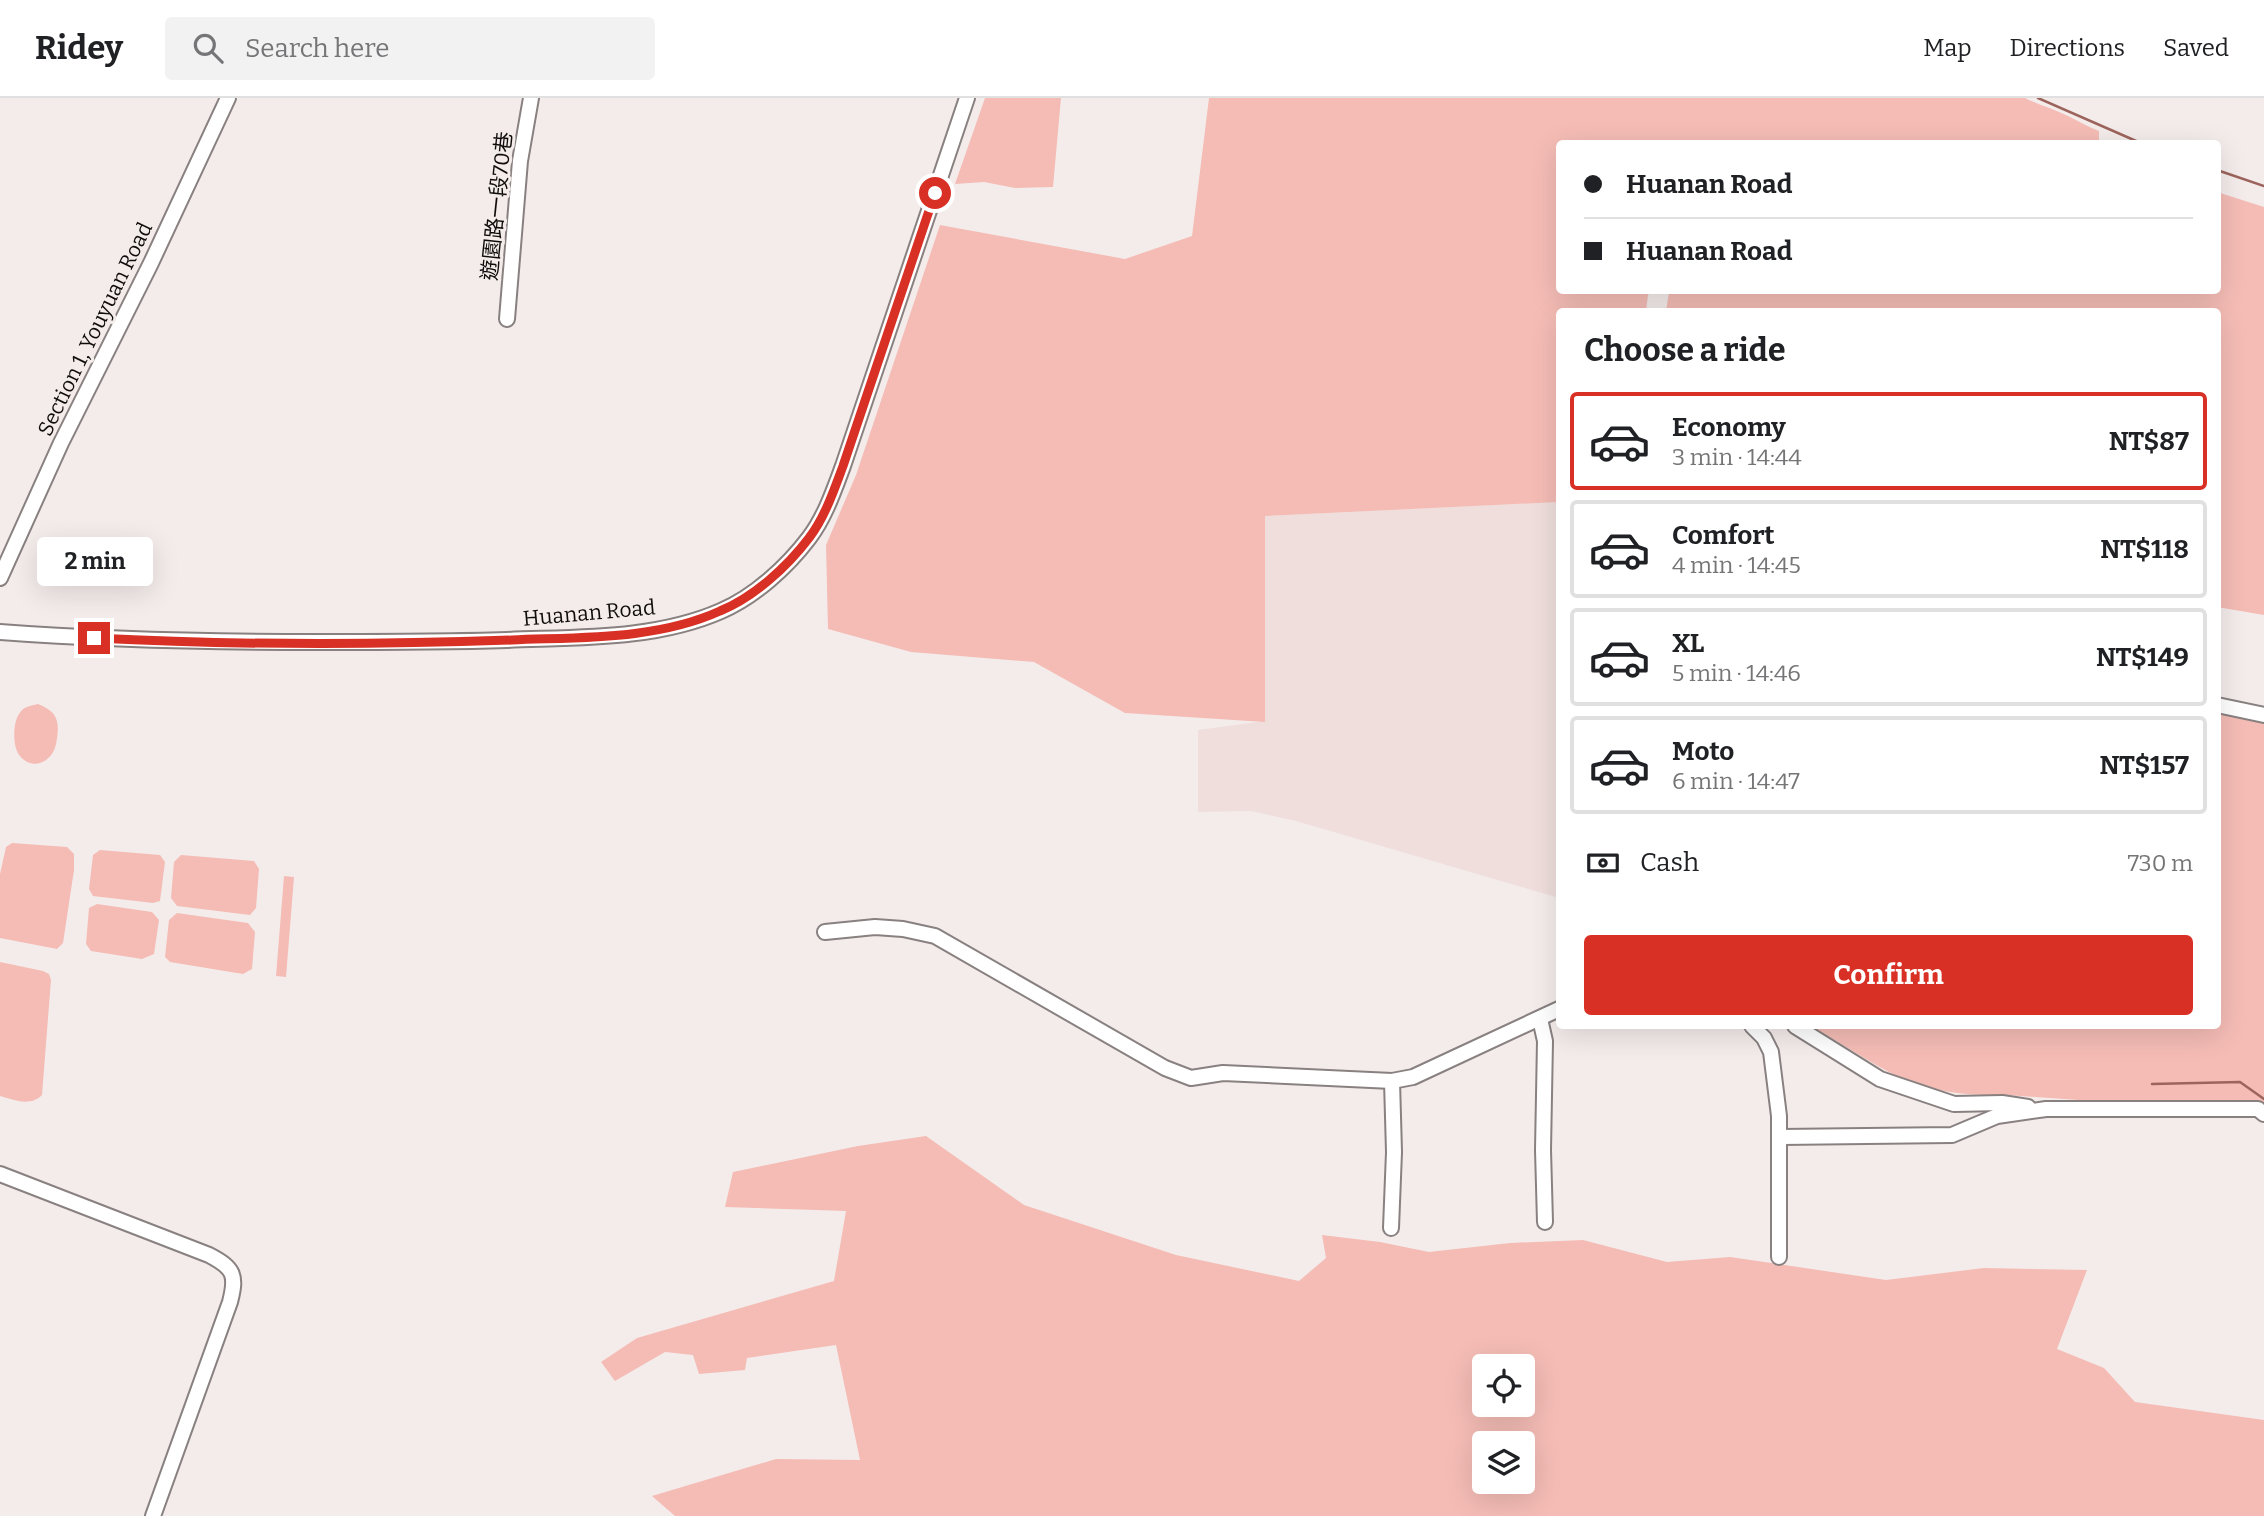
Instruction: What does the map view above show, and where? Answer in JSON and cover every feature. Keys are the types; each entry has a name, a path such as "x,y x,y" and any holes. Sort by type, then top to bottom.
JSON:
{"street":[{"name":"Section 1, Youyuan Road","path":"0,578 61,443 151,263 228,98"},
{"name":"遊園路一段70巷","path":"507,319 520,161 531,98"},
{"name":"Huanan Road","path":"0,632 171,642 463,642 629,634 674,626 721,611 755,591 788,562 810,536 828,504 967,98"},
{"path":"2221,706 2264,715"},
{"path":"825,932 875,927 903,929 935,936 1165,1068 1191,1078 1223,1073 1392,1081 1413,1077 1556,1011"},
{"path":"1540,1019 1545,1041 1545,1222"},
{"path":"1755,1029 1765,1038 1771,1052 1781,1137 1779,1257"},
{"path":"1800,1029 1880,1079 1954,1104 2003,1103 2046,1109 2258,1110 2264,1114"},
{"path":"1391,1228 1394,1152 1392,1081"},
{"path":"1781,1137 1952,1135 1997,1116 2046,1109"},
{"path":"0,1174 209,1255 231,1269 235,1283 225,1318 153,1516"}],"shaded area":[{"path":"985,98 1061,98 1053,187 1015,188 984,182 955,184"},
{"path":"1209,98 2025,98 2099,131 2099,140 1556,140 1556,294 1649,294 1646,308 1556,308 1556,502 1265,516 1265,722 1125,713 1034,662 911,652 828,629 826,545 856,475 940,225 1125,259 1192,236"},
{"path":"2221,193 2264,207 2264,615 2221,608 2221,308 1666,308 1669,294 2221,294"},
{"path":"1556,502 1556,897 1296,821 1251,811 1198,812 1198,730 1265,721 1265,516"},
{"path":"38,704 54,715 58,730 51,755 36,764 25,761 20,756 14,735 21,711"},
{"path":"2221,711 2264,724 2264,1113 1967,1094 1914,1083 1816,1029 2221,1029"},
{"path":"12,843 67,847 74,854 63,943 57,949 0,938 0,874 6,847"},
{"path":"100,850 160,855 165,862 160,901 153,903 93,896 89,889 93,855"},
{"path":"181,855 254,861 259,869 256,908 250,915 177,906 171,898 174,862"},
{"path":"284,876 294,877 286,977 276,976"},
{"path":"97,904 152,912 159,920 154,954 142,959 91,951 86,944 89,908"},
{"path":"177,913 248,923 255,932 252,969 243,974 170,962 165,957 169,920"},
{"path":"0,962 43,971 49,974 51,980 42,1095 32,1101 22,1102 0,1096"},
{"path":"926,1136 1024,1205 1176,1255 1299,1281 1326,1258 1322,1235 1380,1242 1429,1252 1510,1243 1583,1240 1667,1262 1730,1257 1886,1280 1984,1268 2087,1270 2057,1349 2104,1368 2135,1402 2264,1420 2264,1516 675,1516 652,1496 776,1459 860,1460 836,1345 747,1358 745,1370 699,1374 693,1355 665,1352 615,1381 601,1362 637,1338 834,1281 846,1211 725,1207 733,1172 858,1146"}],"waterway":[{"path":"2038,98 2134,140"},
{"path":"2221,171 2264,186"},
{"path":"2152,1084 2240,1082 2264,1099"}],"route":[{"path":"94,638 171,642 463,642 629,634 674,626 721,611 755,591 788,562 810,536 828,504 935,193"}]}
